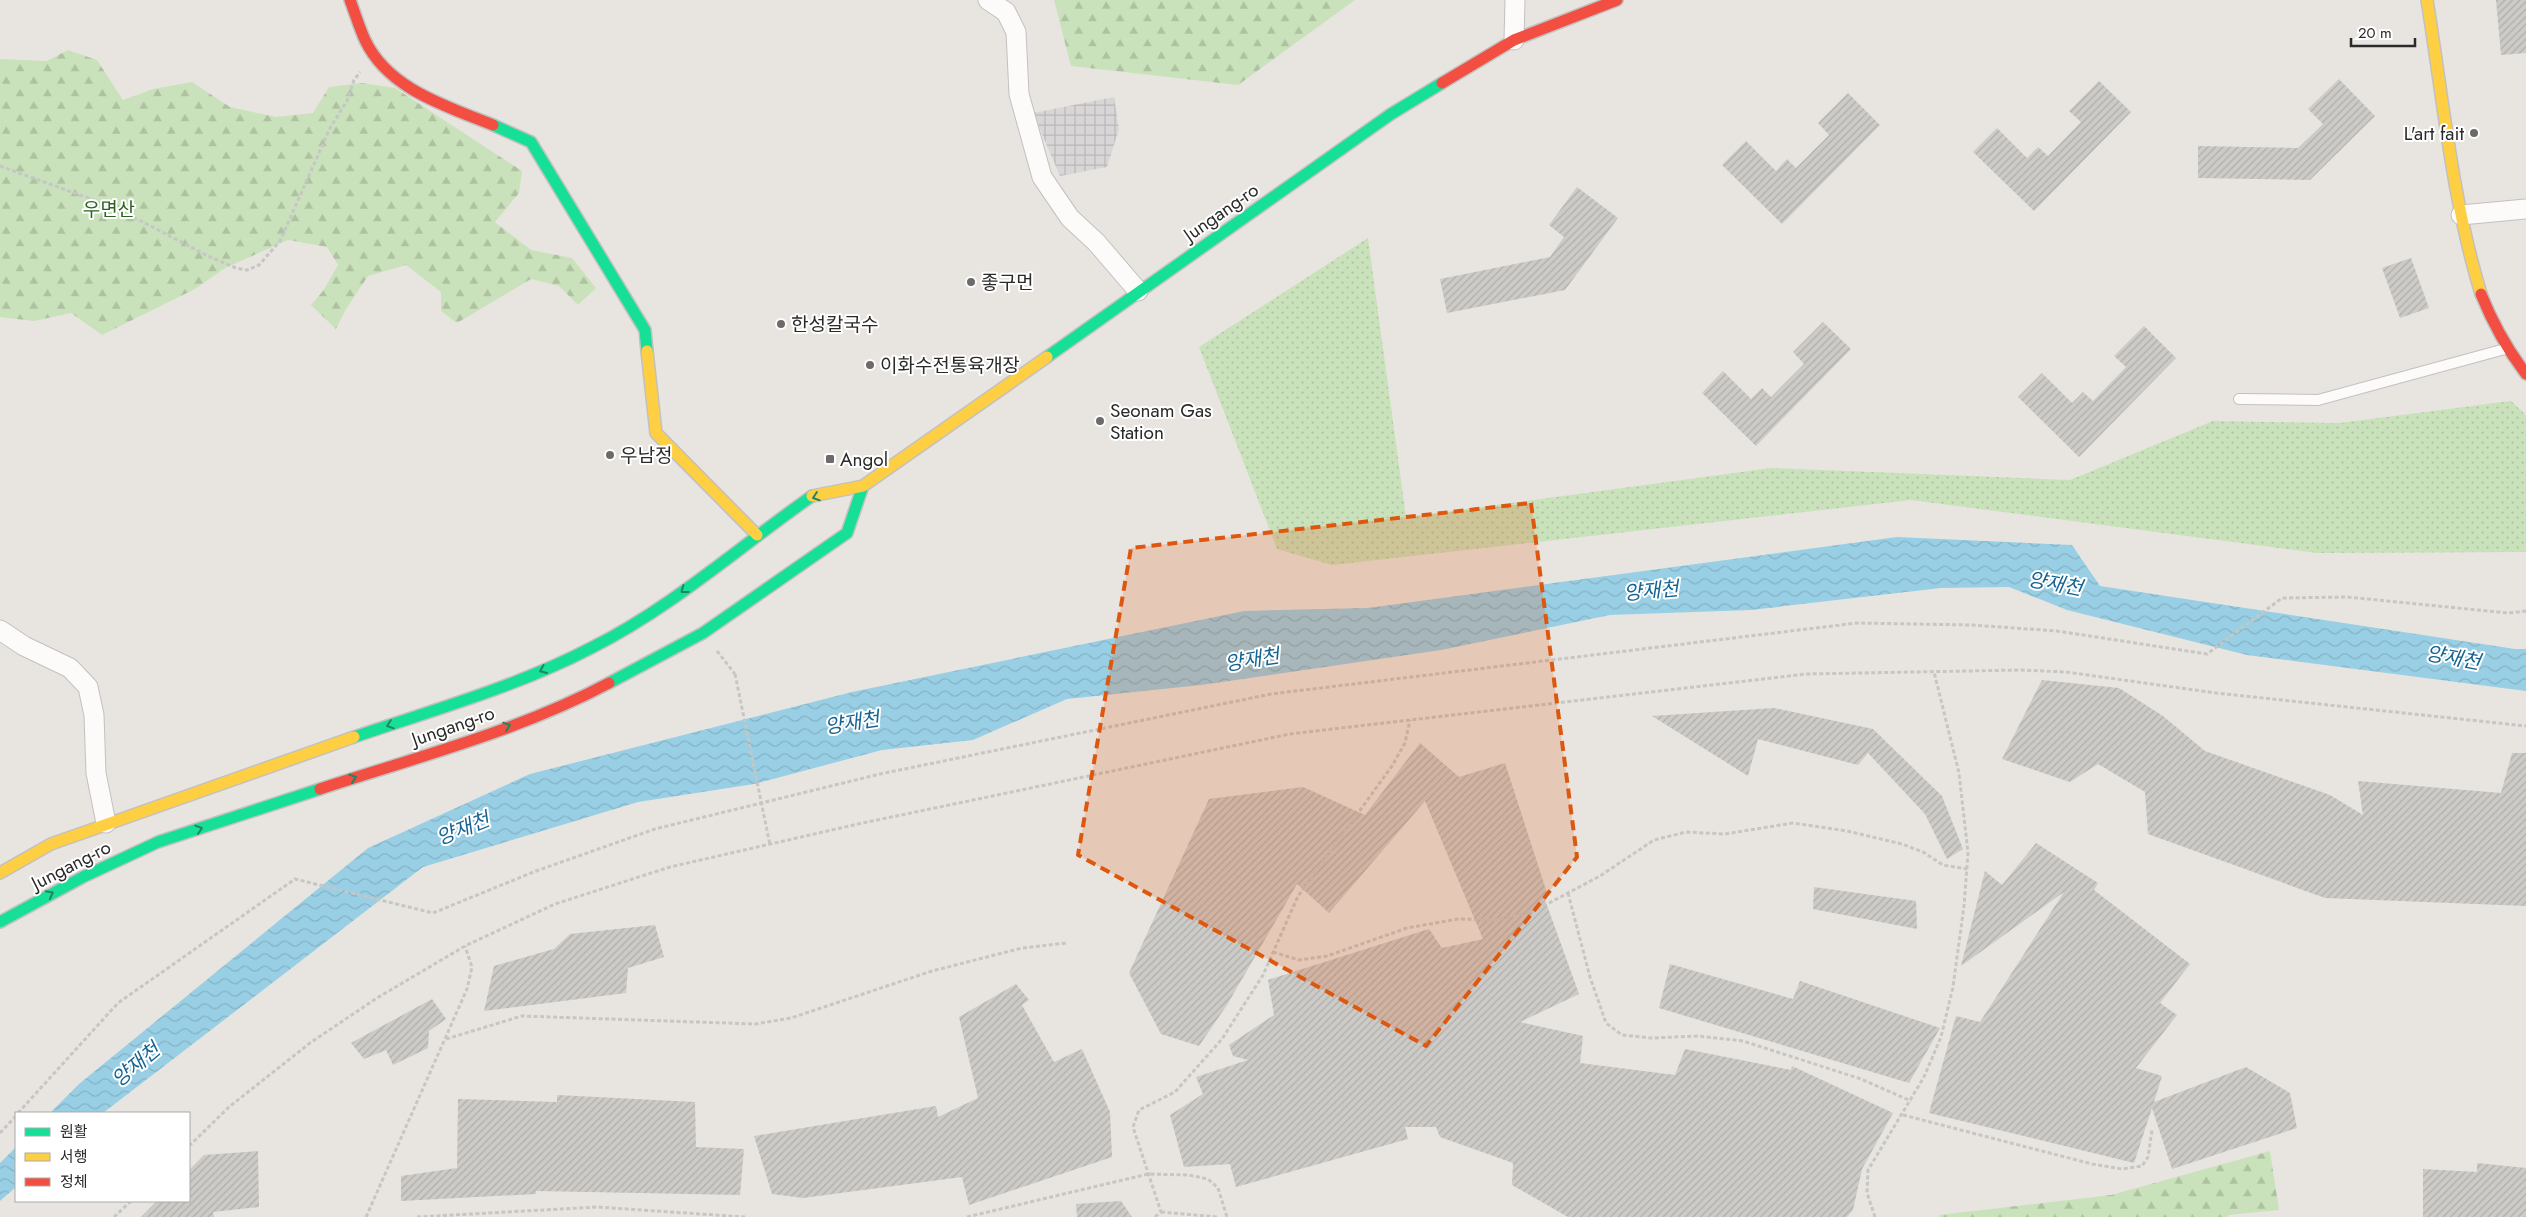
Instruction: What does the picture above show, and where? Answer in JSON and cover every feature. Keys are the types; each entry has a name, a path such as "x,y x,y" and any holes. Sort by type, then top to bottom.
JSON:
{"main road":[{"path":"350,0 365,41 387,70 415,92 531,142 645,330 656,433 757,535"},
{"name":"Jungang-ro","path":"0,873 51,844 106,823 523,679 584,652 677,596 757,535 813,496 863,486 1391,114 1514,40 1617,0"},
{"path":"2427,0 2467,245 2493,324 2506,349 2526,374"},
{"name":"Jungang-ro","path":"0,922 83,877 158,842 476,738 577,700 703,633 846,533 863,486"}],"street":[{"path":"988,0 1006,12 1016,32 1019,94 1042,177 1070,218 1096,242 1138,291"},
{"path":"1514,40 1515,0"},
{"path":"2461,215 2526,210"},
{"path":"0,630 24,646 70,668 88,687 94,715 96,773 106,823"}],"lane":[{"path":"2240,399 2318,400 2506,349"}],"path":[{"path":"0,166 91,199 141,220 215,259 236,268 247,270 259,265 280,241 330,128 347,101 354,80 363,68"},
{"path":"19,1112 118,1004 295,880 433,912 536,871 655,829 880,774 1271,694 1857,623 1972,625 2057,631 2207,654 2282,598 2347,597 2508,613 2526,612"},
{"path":"1874,1217 1867,1193 1868,1170 1924,1078 1941,1037 1953,987 1964,906 1968,853 1959,773 1934,672"},
{"path":"190,1145 229,1107 310,1043 377,998 465,946 555,904 670,868 770,844 1290,734 1806,674 1934,672 2066,672 2216,693 2526,726"},
{"path":"735,674 770,844"},
{"path":"1161,1212 1133,1127 1139,1110 1176,1092 1222,1039 1263,975 1298,896 1392,766 1405,743 1410,720"},
{"path":"1273,952 1298,960 1327,956 1407,928 1458,918 1495,920 1532,912 1600,876 1654,840 1686,832 1725,834 1793,823 1847,831 1902,844 1923,852 1943,865 1967,869"},
{"path":"1568,893 1590,977 1606,1023 1622,1035 1652,1038 1698,1036 1743,1041 1861,1079 1911,1101"},
{"path":"446,1039 522,1016 755,1024 791,1018 932,971 1022,948 1067,943"},
{"path":"366,1217 467,989 472,967 465,946"},
{"path":"1903,1115 2092,1164 2122,1169 2142,1166 2148,1157 2152,1130"},
{"path":"0,1134 15,1116"},
{"path":"967,1217 1148,1174 1189,1175 1208,1179 1218,1188 1227,1217"},
{"path":"114,1217 130,1202"},
{"path":"418,1217 597,1208 745,1217"},
{"path":"1155,1217 1161,1212 1218,1217"}],"highlighted area":[{"path":"1531,503 1577,857 1426,1046 1078,855 1131,548"}],"shaded area":[{"path":"1114,97 1119,129 1107,167 1060,176 1033,113"}],"green space":[{"path":"1054,0 1355,0 1238,85 1071,66"},
{"name":"우면산","path":"68,50 97,60 123,100 153,89 192,82 230,107 276,117 313,113 329,87 362,83 395,88 522,171 519,193 495,222 531,250 572,258 596,288 578,305 559,286 531,279 457,323 441,311 441,292 406,265 368,276 346,309 336,329 311,305 323,291 338,265 327,247 288,240 225,268 195,289 102,335 71,313 34,321 0,317 0,59 47,61"},
{"path":"1368,238 1406,517 1771,468 2070,480 2213,421 2339,423 2511,401 2526,415 2526,552 2317,553 1911,500 1332,565 1277,549 1199,347"},
{"path":"2270,1151 2279,1210 2229,1215 2227,1217 1940,1217 1939,1215 2111,1195"}],"water":[{"name":"양재천","path":"1897,537 2072,545 2100,586 2515,649 2526,649 2526,691 2247,655 2067,610 2009,587 1941,588 1751,610 1610,615 1441,650 1201,685 1067,699 973,740 882,750 754,784 638,802 423,867 104,1112 51,1112 79,1084 368,848 530,774 852,692 1244,611 1368,608"},
{"path":"15,1148 15,1188 0,1201 0,1163"}],"building":[{"path":"2496,0 2526,0 2526,53 2501,55"},
{"path":"2339,79 2375,116 2310,180 2198,178 2198,146 2298,148 2323,124 2308,109"},
{"path":"2099,81 2131,112 2034,211 1973,152 1997,128 2027,158 2038,147 2048,156 2081,122 2069,111"},
{"path":"1848,93 1880,125 1782,224 1722,165 1746,141 1776,171 1787,159 1796,168 1829,135 1818,123"},
{"path":"1577,187 1618,218 1565,290 1447,313 1440,279 1550,257 1564,237 1549,225"},
{"path":"2411,258 2429,308 2400,318 2382,268"},
{"path":"1823,322 1851,349 1756,446 1702,393 1723,371 1751,399 1762,388 1771,397 1804,364 1793,352"},
{"path":"2144,326 2176,358 2079,457 2018,397 2042,373 2072,403 2083,392 2093,401 2126,367 2114,356"},
{"path":"2042,680 2119,688 2163,716 2205,751 2330,795 2363,815 2358,781 2501,793 2512,753 2526,753 2526,906 2325,898 2148,834 2145,792 2098,764 2070,782 2002,759"},
{"path":"1774,708 1873,729 1942,796 1963,849 1947,859 1925,814 1868,753 1858,765 1758,739 1748,776 1652,716"},
{"path":"1420,743 1459,777 1505,763 1548,896 1544,897 1579,994 1520,1022 1583,1036 1580,1063 1675,1075 1685,1049 1791,1070 1792,1066 1893,1113 1862,1169 1853,1210 1847,1217 1568,1217 1512,1185 1513,1163 1440,1137 1436,1127 1405,1127 1408,1139 1236,1187 1230,1164 1184,1167 1170,1115 1203,1094 1196,1077 1248,1060 1233,1056 1229,1045 1274,1015 1268,980 1429,929 1442,948 1483,939 1425,801 1329,913 1297,884 1227,1005 1199,1046 1161,1034 1129,973 1209,799 1303,787 1365,815"},
{"path":"2036,843 2098,883 2094,890 2190,964 2160,1003 2177,1015 2136,1068 2162,1076 2154,1102 2246,1067 2290,1093 2297,1128 2172,1169 2152,1108 2134,1163 1929,1113 1956,1016 1980,1022 2064,892 1961,966 1985,871 2002,885"},
{"path":"1814,887 1916,901 1917,929 1813,909"},
{"path":"655,925 664,957 628,968 626,993 484,1011 494,966 554,949 570,934"},
{"path":"1670,964 1793,999 1800,981 1940,1028 1909,1083 1659,1008"},
{"path":"1016,984 1029,1000 1022,1005 1054,1062 1082,1049 1110,1112 1112,1157 969,1205 962,1177 803,1198 772,1194 754,1136 936,1106 938,1117 978,1098 959,1017"},
{"path":"432,999 446,1019 429,1031 428,1048 393,1065 386,1050 364,1059 351,1043"},
{"path":"557,1095 695,1102 696,1147 744,1149 740,1195 536,1191 536,1194 401,1201 401,1176 457,1168 458,1099 557,1102"},
{"path":"258,1151 259,1207 213,1212 214,1217 141,1217 156,1202 190,1202 190,1169 204,1155"},
{"path":"2477,1163 2526,1168 2526,1217 2423,1217 2423,1169 2477,1172"},
{"path":"1121,1201 1132,1217 1077,1217 1076,1204"}],"traffic: fast":[{"path":"1047,357 1391,114 1442,83"},
{"path":"493,125 531,142 645,330 647,351"},
{"path":"609,683 703,633 847,533 863,486"},
{"path":"354,737 504,686 563,662 591,648 649,615 677,596 812,496"},
{"path":"0,922 83,877 158,842 320,789"}],"traffic: slow":[{"path":"2427,0 2455,185 2481,294"},
{"path":"647,351 656,433 757,535"},
{"path":"812,496 863,486 1047,357"},
{"path":"0,873 51,844 354,737"}],"traffic: jam":[{"path":"350,0 365,40 375,57 388,71 420,94 456,111 493,125"},
{"path":"1442,83 1514,40 1617,0"},
{"path":"2481,294 2501,336 2526,374"},
{"path":"320,789 504,729 575,700 609,683"}],"place":[{"name":"L'art fait","path":"2474,133"},
{"name":"좋구먼","path":"971,282"},
{"name":"한성칼국수","path":"781,324"},
{"name":"이화수전통육개장","path":"870,365"},
{"name":"Seonam Gas Station","path":"1100,421"},
{"name":"우남정","path":"610,455"},
{"name":"Angol","path":"830,459"}]}
